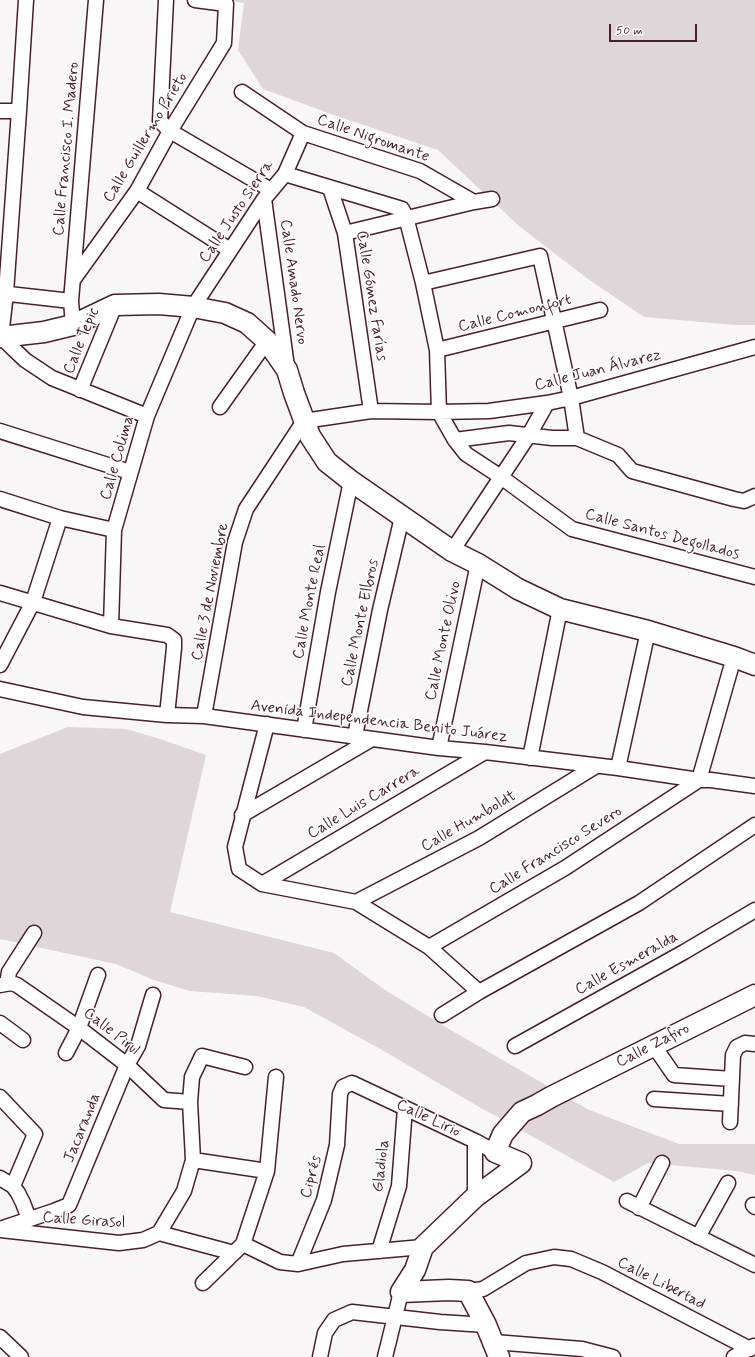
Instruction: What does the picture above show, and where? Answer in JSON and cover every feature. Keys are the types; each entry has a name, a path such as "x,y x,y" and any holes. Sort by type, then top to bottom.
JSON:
{"street":[{"path":"0,337 19,111 26,0"},
{"name":"Calle Francisco I. Madero","path":"73,325 71,301 96,0"},
{"path":"166,0 160,121 170,131 268,194"},
{"name":"Calle Guillermo Prieto","path":"73,280 137,191 170,131 224,43 226,4 195,0"},
{"name":"Calle Nigromante","path":"242,92 303,132 420,171 474,202"},
{"path":"0,111 19,111"},
{"name":"Calle Justo Sierra","path":"193,307 268,194 285,174 303,132"},
{"path":"285,174 402,209 406,217 423,283 438,350 439,412"},
{"name":"Calle Gómez Farías","path":"330,188 345,233 371,411"},
{"path":"137,191 230,250"},
{"name":"Calle Amado Nervo","path":"268,194 287,370"},
{"path":"345,233 406,217 474,202 492,200"},
{"path":"423,283 540,256 571,398 577,438"},
{"path":"3,293 71,301"},
{"path":"0,337 44,332 73,325 115,305 159,304 193,307 225,313 247,323 266,341 287,370 310,436 327,462 351,481 452,551 478,564 518,589 560,609 648,632 734,657 755,665"},
{"name":"Calle Tepic","path":"80,390 115,305"},
{"name":"Calle Colima","path":"111,626 114,530 147,416 193,307"},
{"name":"Calle Comonfort","path":"438,350 600,310"},
{"path":"0,337 24,360 52,378 147,416"},
{"path":"220,407 266,341"},
{"name":"Calle Juan Álvarez","path":"304,420 371,411 489,411 547,403 571,398 755,347"},
{"path":"452,551 500,476 529,435 547,403"},
{"name":"Calle Santos Degollados","path":"439,412 455,440 466,454 500,476 572,529 755,577"},
{"name":"Calle 3 de Noviembre","path":"204,716 235,542 239,529 246,509 304,420"},
{"path":"0,431 130,472"},
{"path":"455,440 509,433 552,438 577,438 618,454 632,471 734,499 744,501 755,496"},
{"name":"Calle Monte Real","path":"304,730 328,592 351,481"},
{"path":"0,499 60,518 114,530"},
{"name":"Calle Monte Elbros","path":"355,736 380,610 402,517"},
{"path":"0,665 33,602 60,518"},
{"name":"Calle Monte Olivo","path":"439,748 478,564"},
{"path":"0,593 111,626 167,635 174,640 167,715"},
{"path":"530,758 560,609"},
{"path":"618,768 648,632"},
{"path":"699,780 734,657"},
{"name":"Avenida Independencia Benito Juárez","path":"0,689 83,707 167,715 204,716 439,748 618,768 699,780 711,780 755,786"},
{"path":"267,724 242,815 235,847 239,869 262,884 356,902 429,947 479,992"},
{"path":"242,815 372,739"},
{"name":"Calle Luis Carrera","path":"262,884 484,752"},
{"name":"Calle Humboldt","path":"356,902 479,838 596,766"},
{"name":"Calle Francisco Severo","path":"429,947 565,868 699,780"},
{"path":"442,1015 479,992 639,903 755,825"},
{"name":"Calle Esmeralda","path":"515,1046 684,952 755,910"},
{"path":"5,984 9,972 34,933"},
{"path":"66,1053 79,1028 98,975"},
{"name":"Calle Pirul","path":"5,984 17,985 79,1028 127,1065 164,1100 190,1102"},
{"name":"Calle Zafiro","path":"495,1152 503,1134 522,1112 755,995"},
{"name":"Jacaranda","path":"0,1229 69,1205 127,1065 138,1046 152,996"},
{"path":"0,1023 23,1040"},
{"path":"730,1122 734,1055 738,1046 745,1043 755,1044"},
{"path":"654,1046 674,1075 732,1079"},
{"path":"246,1067 202,1056 192,1077 190,1102 193,1160 184,1191 159,1233 238,1249 280,1262 298,1264 343,1254 423,1247"},
{"path":"203,1283 238,1249 267,1171 276,1077"},
{"name":"Calle Lirio","path":"340,1094 343,1087 352,1083 521,1163 475,1197"},
{"name":"Ciprés","path":"298,1264 324,1200 337,1145 340,1094"},
{"path":"0,1097 35,1134 13,1186"},
{"path":"654,1099 731,1104"},
{"name":"Gladiola","path":"379,1251 399,1186 405,1108"},
{"path":"385,1357 401,1292 415,1270 423,1247 475,1197 475,1141"},
{"path":"193,1160 267,1171"},
{"path":"662,1163 633,1204 755,1265"},
{"name":"Calle Girasol","path":"0,1178 13,1186 23,1203 29,1219"},
{"path":"698,1237 728,1183"},
{"name":"Calle Girasol","path":"0,1229 119,1243 143,1240 159,1233"},
{"name":"Calle Libertad","path":"468,1291 483,1290 526,1262 554,1257 571,1259 602,1272 752,1347"},
{"path":"401,1292 449,1290 468,1291 493,1341"},
{"path":"320,1357 325,1334 334,1320 352,1312 440,1322 493,1341 582,1349 613,1357"},
{"path":"0,1337 21,1357"},
{"path":"734,1357 752,1347"}],"shaded area":[{"path":"226,0 755,0 755,325 735,325 644,317 588,279 519,226 438,150 331,114 263,89 238,50 244,3"},
{"path":"68,727 126,729 206,755 170,912 334,953 385,990 589,1110 679,1144 755,1144 755,1175 737,1171 648,1163 614,1182 304,1007 257,996 190,991 154,980 116,964 0,939 0,754"}]}
